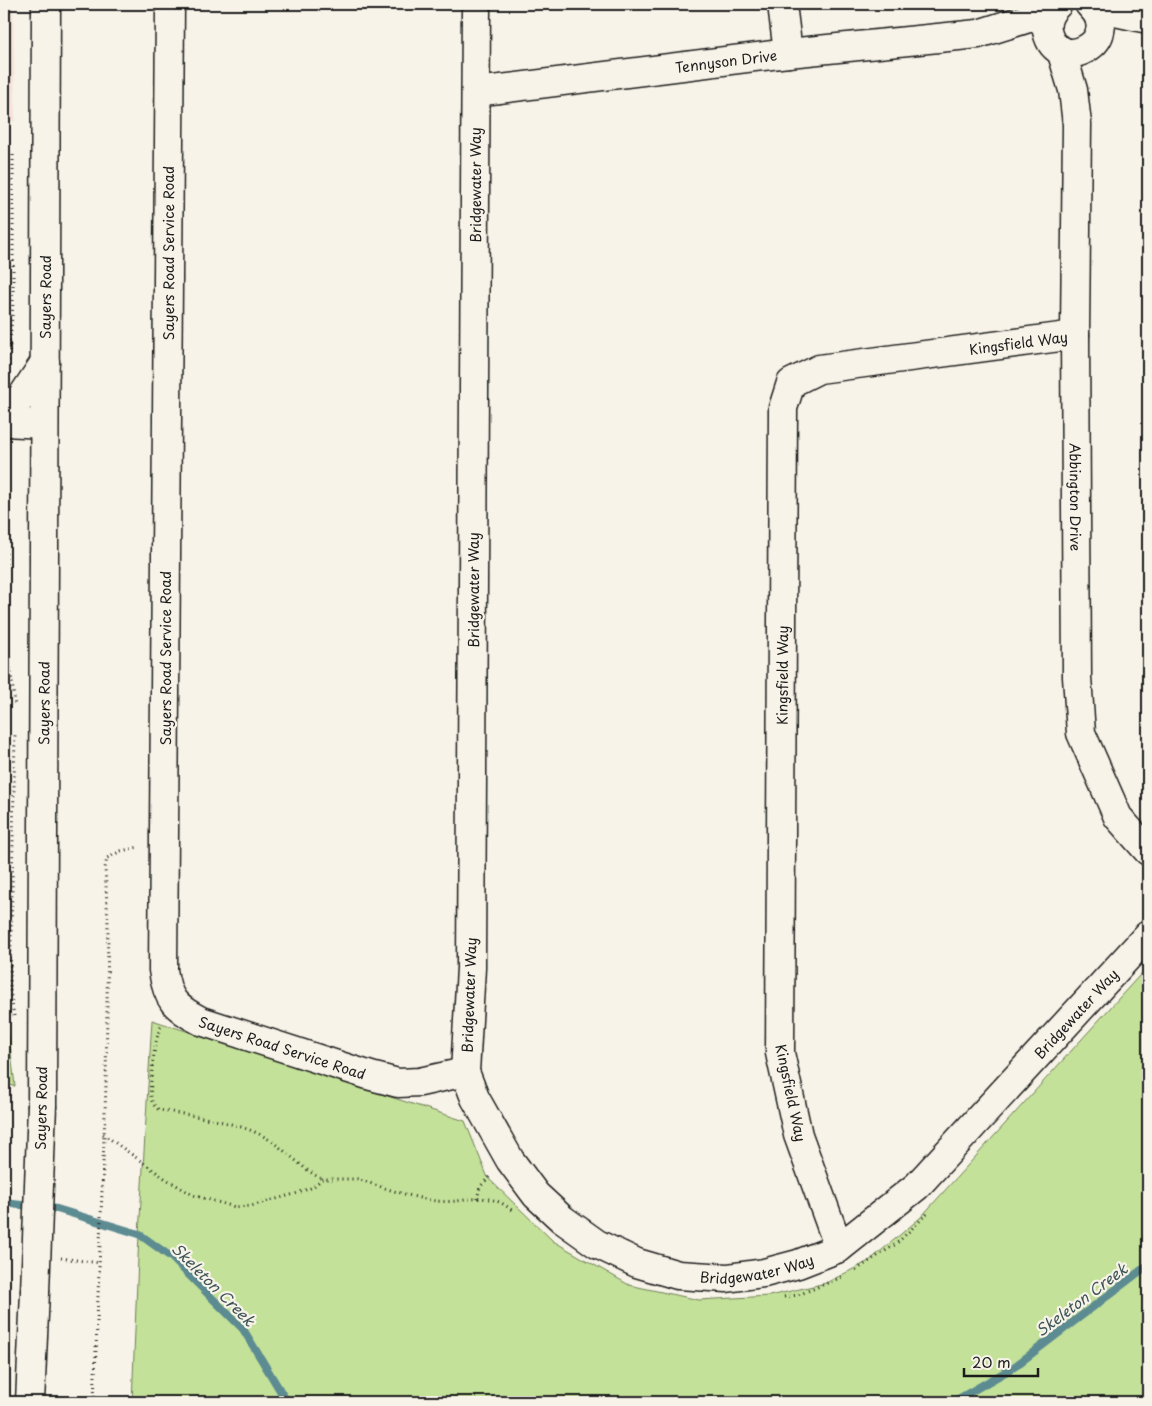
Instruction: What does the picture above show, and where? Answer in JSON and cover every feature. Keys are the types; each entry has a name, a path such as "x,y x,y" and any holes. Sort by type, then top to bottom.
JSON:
{"street":[{"name":"Sayers Road","path":"30,1402 42,1106 46,4"},
{"name":"Sayers Road Service Road","path":"170,4 163,970 165,986 176,1006 201,1020 398,1083 420,1082 465,1072"},
{"name":"Bridgewater Way","path":"476,4 471,968 465,1072 475,1098 510,1160 536,1195 562,1219 597,1244 637,1263 678,1275 727,1278 764,1273 798,1264 839,1248 917,1186 1148,935"},
{"path":"782,4 788,54"},
{"path":"1091,5 1148,20"},
{"name":"Abbington Drive","path":"1077,124 1100,22 1091,5"},
{"name":"Tennyson Drive","path":"476,92 788,54 978,34 1054,7"},
{"name":"Abbington Drive","path":"1054,7 1046,28 1057,47 1073,90 1077,124 1077,677 1081,733 1118,817 1148,851"},
{"path":"1094,42 1148,20"},
{"name":"Tennyson Drive","path":"978,34 1080,52 1094,42"},
{"name":"Kingsfield Way","path":"839,1248 798,1135 780,1053 783,408 791,383 819,369 1076,335"},
{"path":"5,414 21,398 45,362"},
{"path":"5,414 44,424"}],"path":[{"path":"4,154 13,154 12,302 5,414 5,622 15,716"},
{"path":"15,726 10,990 16,1024"},
{"path":"94,1402 106,1085 108,942 105,868 107,858 121,851 164,844"},
{"path":"4,990 10,990"},
{"path":"176,1006 158,1031 155,1043 150,1095 153,1105 159,1110 244,1128 263,1136 306,1170 322,1180 356,1180 435,1201 451,1202 491,1198 502,1202 519,1216"},
{"path":"103,1134 154,1171 193,1195 235,1207 251,1206 298,1194 313,1187 322,1180"},
{"path":"854,1271 896,1244 932,1210"},
{"path":"782,1297 798,1295 846,1275"}],"shaded area":[{"path":"4,4 13,4 15,121 4,121"}],"green space":[{"path":"1148,966 1148,1402 132,1402 139,1234 152,1020 465,1121 488,1178 553,1241 629,1285 699,1300 769,1296 826,1283 869,1261 920,1218"},
{"path":"4,995 15,1086 4,1085"}],"waterway":[{"name":"Skeleton Creek","path":"4,1203 57,1209 139,1234 171,1257 243,1329 287,1402"},
{"name":"Skeleton Creek","path":"953,1402 1014,1367 1148,1265"}]}
